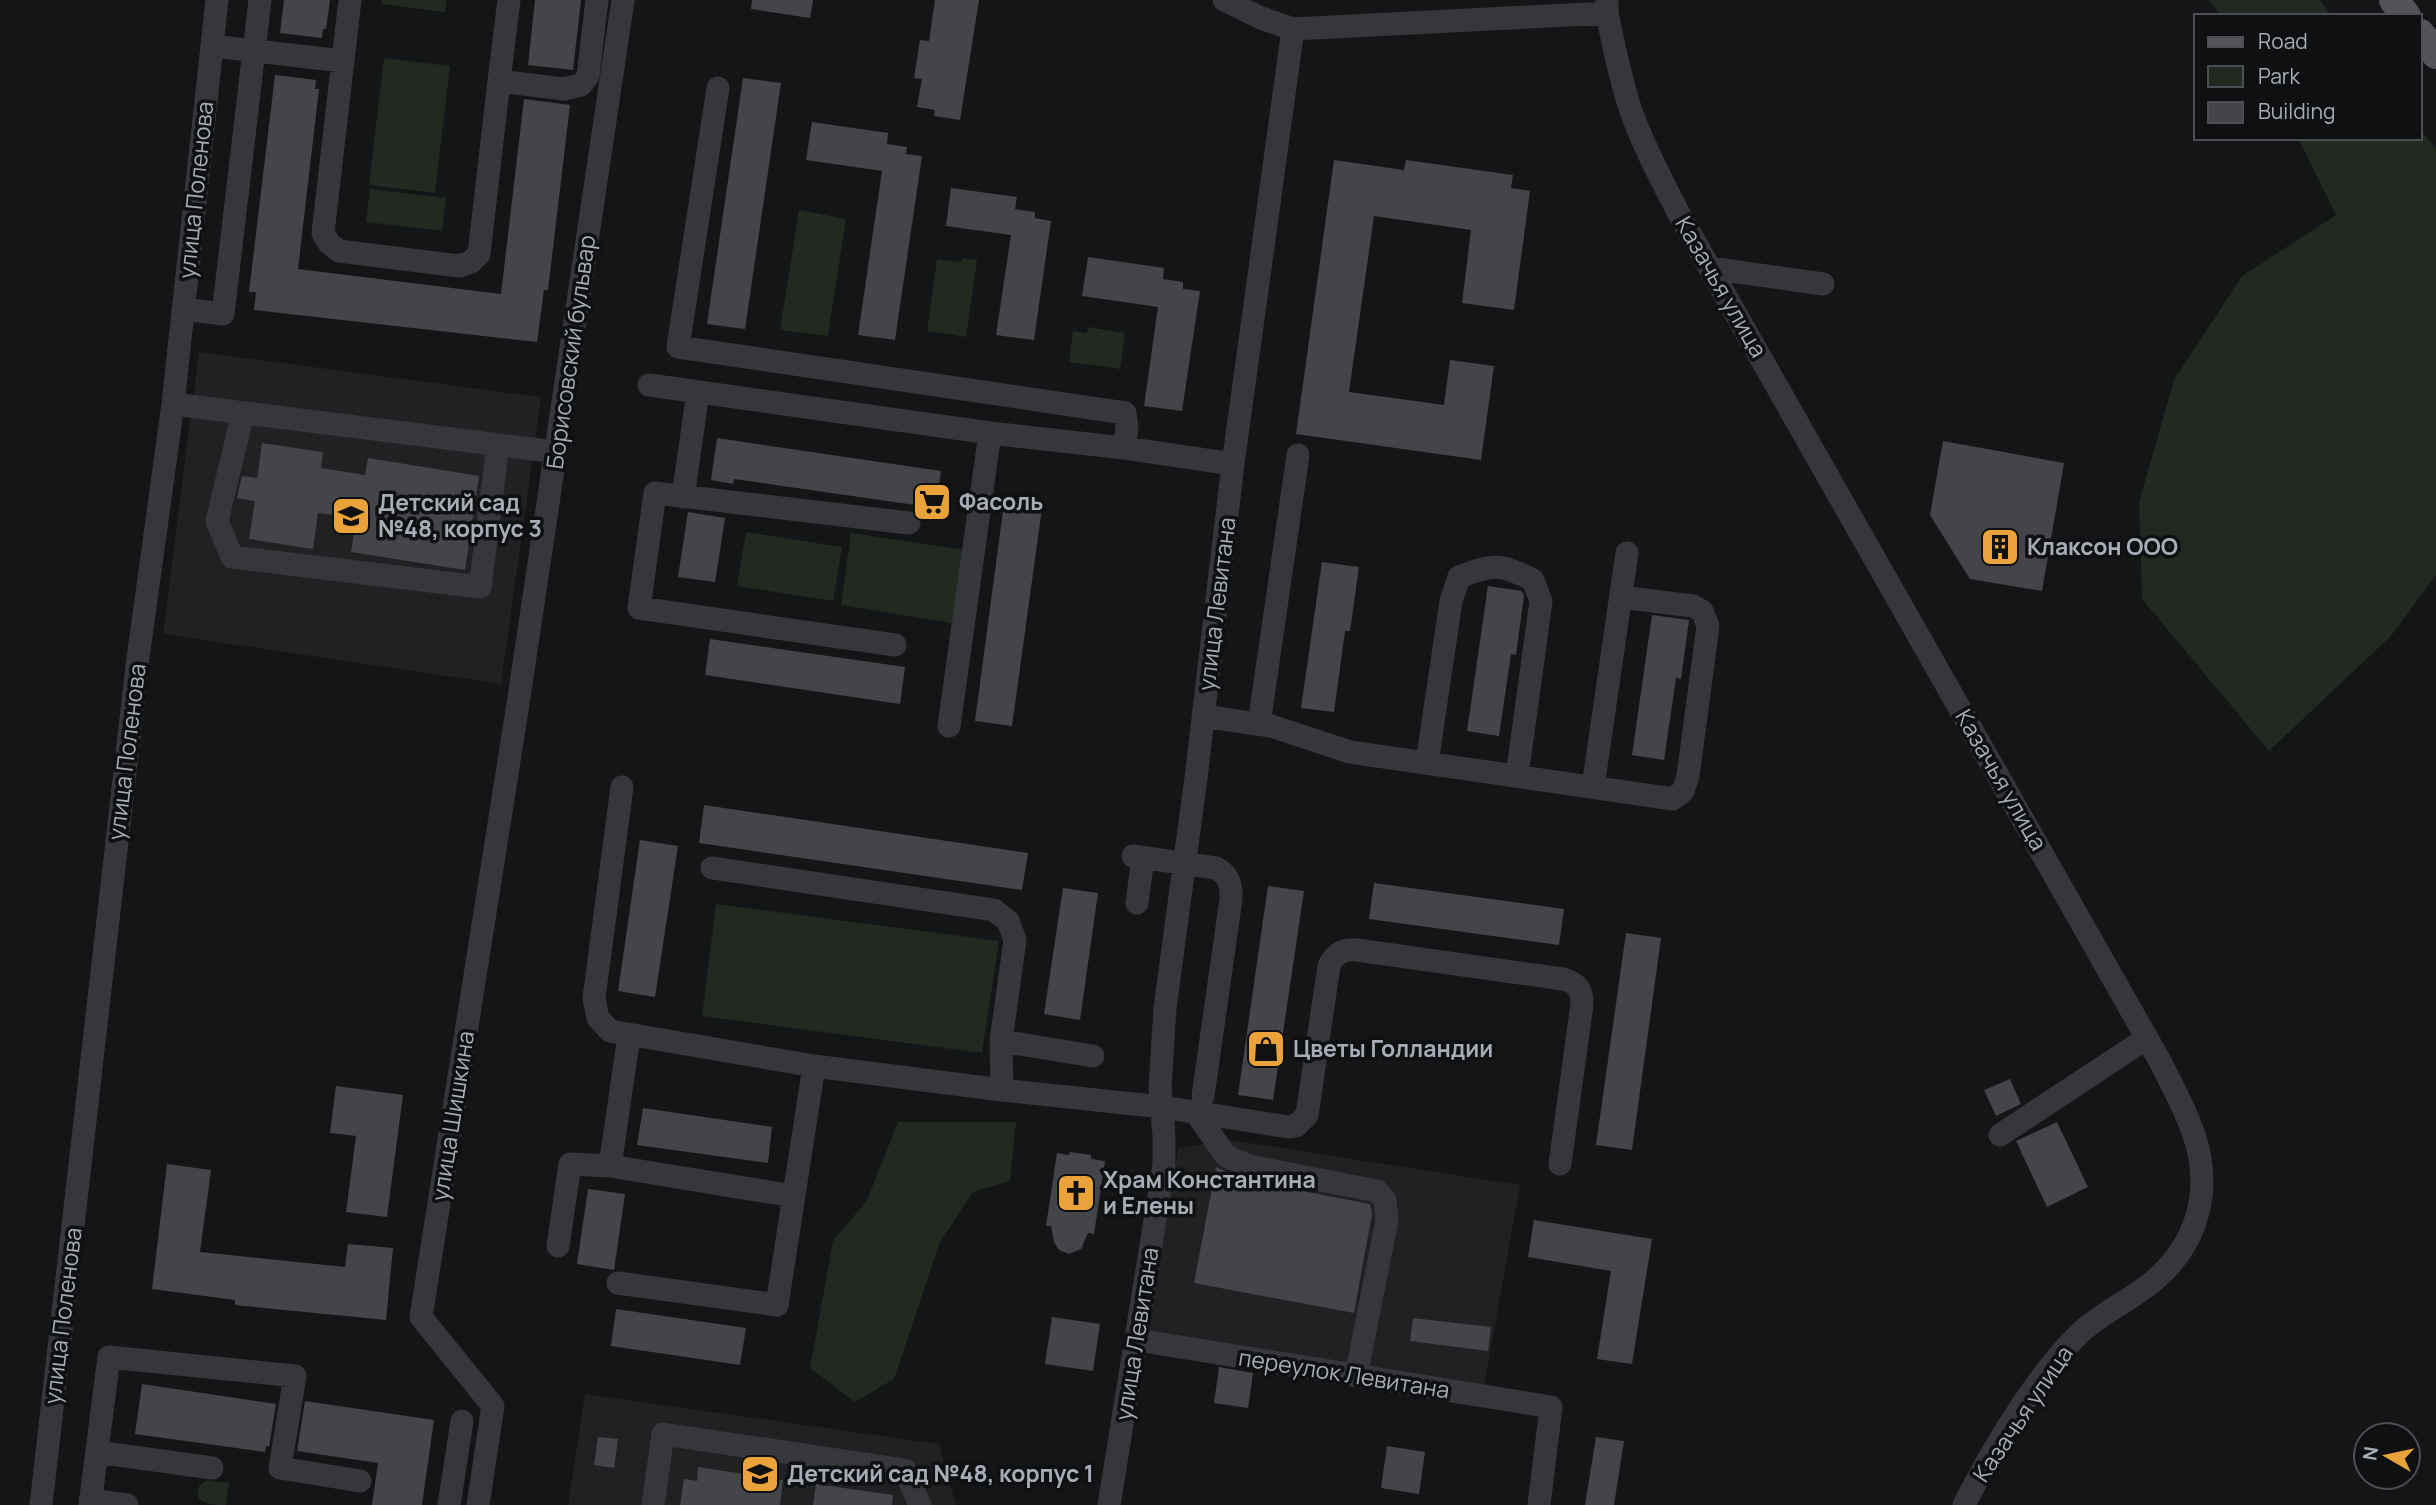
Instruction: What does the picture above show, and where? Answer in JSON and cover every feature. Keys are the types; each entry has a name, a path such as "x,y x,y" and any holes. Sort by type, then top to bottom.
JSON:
{"main road":[{"path":"2422,36 2436,54"}],"street":[{"name":"улица Поленова","path":"41,1505 138,658 173,404 217,0"},
{"path":"183,309 223,314 260,0"},
{"path":"350,0 323,233 329,243 339,251 459,266 479,254 509,0"},
{"path":"499,82 564,89 581,85 588,76 597,0"},
{"name":"Борисовский бульвар","path":"518,704 623,0"},
{"path":"1224,0 1261,18 1293,29 1607,7"},
{"name":"Казачья улица","path":"1607,7 1618,68 1637,125 1667,192 2147,1038 2188,1117 2198,1149 2202,1197 2192,1234 2182,1250 2156,1279 2094,1320 2060,1354 2014,1420 1964,1505"},
{"name":"улица Левитана","path":"1109,1505 1164,1165 1160,1088 1165,1008 1233,464 1293,29"},
{"path":"212,46 343,61"},
{"path":"718,88 678,347 1125,413 1127,429 1124,448"},
{"path":"1710,268 1823,284"},
{"path":"649,385 1233,464"},
{"path":"683,496 698,392"},
{"path":"173,404 556,452"},
{"path":"243,412 217,521 233,557 480,587 498,444"},
{"path":"949,726 990,433"},
{"path":"1259,724 1298,455"},
{"path":"895,645 639,608 655,493 909,523"},
{"path":"1593,787 1627,553"},
{"path":"1427,763 1451,601 1459,577 1488,566 1515,571 1533,580 1541,601 1517,776"},
{"path":"1203,716 1259,724 1350,752 1673,799 1683,791 1688,776 1708,626 1702,611 1693,606 1621,597"},
{"name":"улица Шишкина","path":"478,1505 492,1406 421,1317 518,704"},
{"path":"622,787 594,998 598,1018 610,1031 814,1066 1002,1090 1162,1107 1200,1104 1288,1128 1296,1126 1307,1115 1329,966 1338,953 1357,950 1467,965 1563,979 1576,984 1581,991 1581,1013 1560,1164"},
{"path":"1137,903 1138,857 1222,871 1232,890 1200,1104 1227,1156 1249,1166 1377,1191 1385,1200 1387,1220 1356,1376"},
{"path":"712,868 994,910 1007,921 1016,940 1001,1041 1002,1090"},
{"path":"610,1166 629,1036"},
{"path":"2000,1135 2147,1038"},
{"path":"1001,1041 1093,1056"},
{"path":"618,1283 777,1305 814,1066"},
{"path":"558,1246 570,1164 610,1166 793,1196"},
{"name":"переулок Левитана","path":"1137,1340 1551,1407 1539,1505"},
{"path":"127,1505 90,1502 109,1357 295,1376 280,1468 360,1481"},
{"path":"449,1505 461,1421"},
{"path":"653,1505 663,1434 905,1470 920,1505"},
{"path":"97,1452 212,1468"}],"shaded area":[{"name":"Детский сад №48, корпус 3","path":"199,352 541,397 501,684 163,634"},
{"path":"1230,1140 1520,1185 1484,1387 1149,1334 1178,1148"},
{"name":"Детский сад №48, корпус 1","path":"585,1394 939,1444 956,1505 568,1505"}],"green space":[{"path":"382,0 447,0 445,12 382,4"},
{"path":"2208,0 2320,0 2330,14 2220,14"},
{"path":"384,58 450,66 435,193 369,185"},
{"path":"2422,132 2436,149 2436,575 2391,636 2269,751 2142,599 2139,502 2174,380 2242,276 2336,215 2299,140 2422,140"},
{"path":"370,189 446,198 442,231 366,222"},
{"path":"799,210 846,219 828,336 780,330"},
{"path":"962,258 977,260 966,337 927,331 937,259 961,262"},
{"path":"1088,327 1125,333 1120,369 1069,362 1073,331 1087,333"},
{"path":"746,532 842,547 833,601 737,586"},
{"path":"851,533 965,550 952,623 841,605"},
{"path":"716,904 999,941 982,1053 702,1016"},
{"path":"898,1122 1016,1122 1010,1181 973,1192 939,1244 894,1379 855,1402 810,1368 833,1241 867,1200"},
{"path":"208,1480 229,1483 226,1505 209,1504 201,1500 199,1486"}],"building":[{"path":"284,0 330,0 322,38 280,33"},
{"path":"535,0 581,0 573,70 528,65"},
{"path":"752,0 813,0 810,18 751,9"},
{"path":"935,0 979,0 960,120 934,116 935,110 917,107 922,79 914,78 920,40 929,41"},
{"path":"275,75 316,80 315,89 319,89 298,269 501,294 524,99 570,105 548,290 544,290 537,342 254,310 256,292 249,292"},
{"path":"743,78 781,83 745,329 707,324"},
{"path":"812,122 888,133 887,144 907,147 906,154 922,156 895,340 858,335 882,171 806,160"},
{"path":"1334,160 1404,170 1406,160 1513,175 1511,188 1530,191 1514,310 1462,303 1471,230 1374,216 1349,392 1444,405 1450,360 1494,366 1481,460 1296,434"},
{"path":"951,188 1017,197 1015,209 1035,212 1035,218 1051,221 1034,340 996,335 1011,235 946,226"},
{"path":"1088,257 1164,268 1163,279 1183,282 1183,289 1200,291 1182,411 1144,406 1158,307 1082,296"},
{"path":"717,438 941,471 936,508 734,479 733,484 711,480"},
{"name":"Клаксон ООО","path":"1943,441 2064,463 2042,591 1970,579 1930,515"},
{"path":"262,443 323,452 321,468 365,475 368,458 479,476 465,570 351,552 356,518 318,513 313,549 249,539 255,501 237,498 242,476 257,478"},
{"path":"1004,503 1042,508 1012,726 975,721"},
{"path":"688,512 725,518 715,582 678,577"},
{"path":"1322,562 1359,567 1350,631 1345,631 1334,712 1301,708"},
{"path":"1488,586 1522,591 1524,596 1516,655 1511,654 1499,736 1467,731"},
{"path":"1652,615 1689,620 1681,679 1676,678 1664,760 1632,755"},
{"path":"710,639 905,667 900,704 705,675"},
{"path":"704,805 1028,853 1022,890 699,843"},
{"path":"640,840 678,846 655,997 618,991"},
{"path":"1374,883 1564,909 1559,945 1369,919"},
{"path":"1268,886 1304,891 1273,1100 1238,1095"},
{"path":"1063,888 1098,893 1080,1020 1044,1014"},
{"path":"1626,933 1661,938 1632,1150 1596,1145"},
{"path":"2010,1079 2021,1104 1996,1116 1984,1090"},
{"path":"336,1086 403,1095 387,1217 346,1212 356,1136 330,1133"},
{"path":"643,1108 772,1127 768,1163 637,1145"},
{"path":"2057,1122 2088,1187 2047,1207 2016,1141"},
{"name":"Храм Константина и Елены","path":"1070,1152 1091,1155 1091,1159 1105,1161 1094,1234 1088,1233 1081,1249 1069,1254 1059,1250 1054,1242 1051,1226 1046,1226 1057,1153 1069,1155"},
{"path":"167,1164 211,1170 200,1252 345,1267 348,1244 393,1248 386,1320 235,1305 235,1300 152,1289"},
{"path":"1216,1167 1246,1180 1370,1204 1372,1214 1354,1313 1194,1283"},
{"path":"588,1189 625,1194 614,1270 577,1264"},
{"path":"1534,1220 1652,1239 1632,1364 1597,1359 1611,1271 1528,1257"},
{"path":"616,1309 746,1328 740,1365 611,1346"},
{"path":"1052,1317 1100,1324 1093,1371 1045,1364"},
{"path":"1413,1318 1491,1327 1488,1351 1410,1341"},
{"path":"1219,1367 1253,1373 1248,1408 1214,1403"},
{"path":"142,1384 276,1404 269,1447 266,1446 265,1452 135,1434"},
{"path":"305,1401 434,1420 422,1505 372,1505 378,1463 297,1451"},
{"path":"598,1437 618,1439 614,1468 594,1465"},
{"path":"1596,1437 1624,1441 1614,1505 1585,1505"},
{"path":"1387,1446 1425,1452 1419,1494 1381,1488"},
{"path":"698,1467 783,1480 780,1505 680,1505 684,1479 697,1481"},
{"path":"816,1484 893,1495 892,1505 813,1505"}],"place":[{"name":"Фасоль","path":"932,502"},
{"name":"Детский сад №48, корпус 3","path":"351,516"},
{"name":"Клаксон ООО","path":"2000,547"},
{"name":"Цветы Голландии","path":"1266,1049"},
{"name":"Храм Константина и Елены","path":"1076,1193"},
{"name":"Детский сад №48, корпус 1","path":"760,1474"}]}
